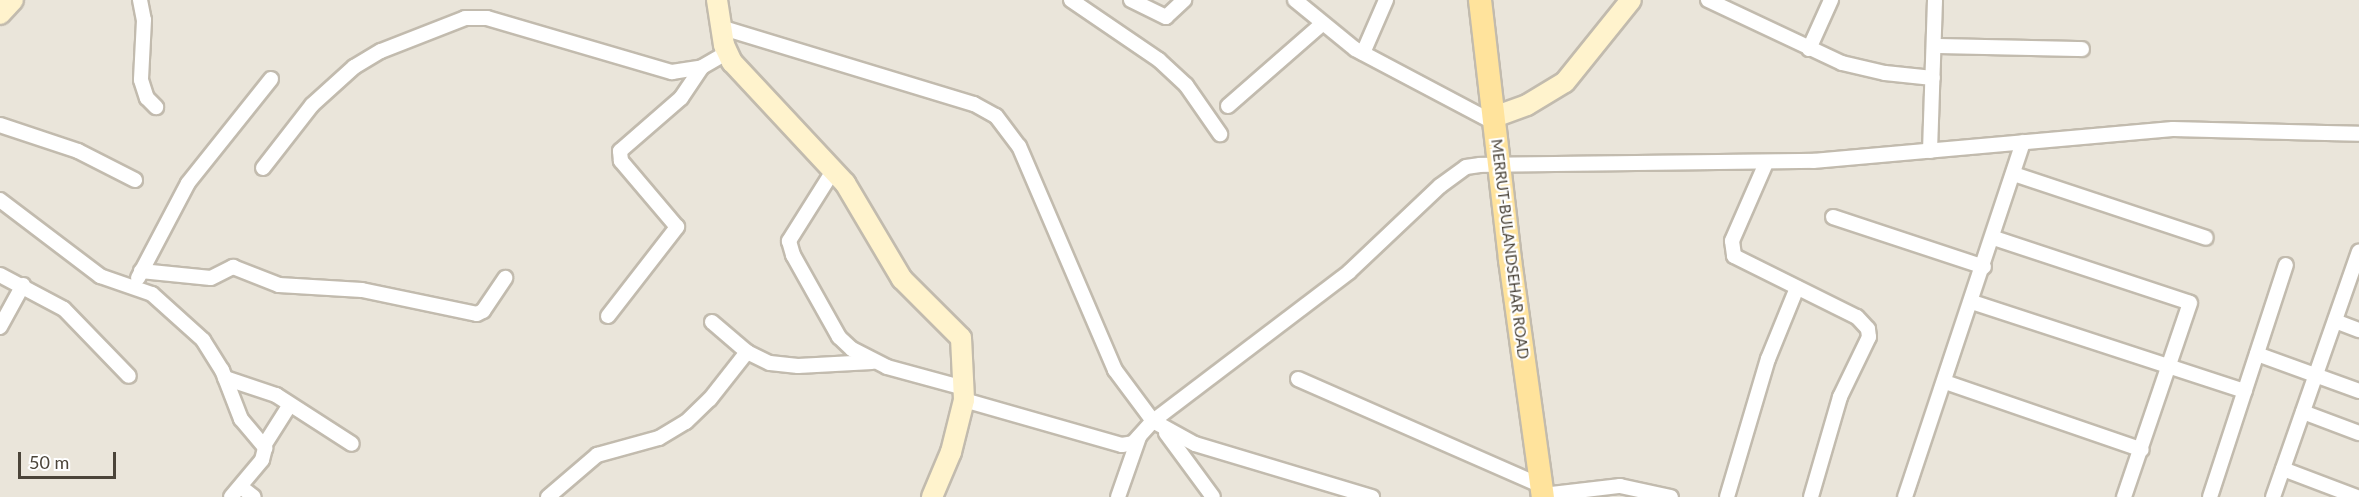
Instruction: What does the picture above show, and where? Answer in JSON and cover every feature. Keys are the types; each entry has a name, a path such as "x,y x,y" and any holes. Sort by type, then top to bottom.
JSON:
{"main road":[{"name":"MERRUT-BULANDSEHAR ROAD","path":"1480,0 1499,164 1543,493"}],"street":[{"path":"0,14 13,0"},
{"path":"140,0 144,20 141,80 147,98 156,107"},
{"path":"717,0 720,27 728,52 745,78 833,171 858,201 902,279 961,339 964,394 951,452 932,497"},
{"path":"1071,0 1159,60 1186,85 1220,134"},
{"path":"1131,0 1166,17 1184,0"},
{"path":"1295,0 1322,24 1363,53 1494,120 1527,105 1565,82 1631,0"},
{"path":"1363,53 1386,0"},
{"path":"1708,0 1809,49 1861,69 1933,78"},
{"path":"1809,49 1831,0"},
{"path":"1930,151 1935,0"},
{"path":"263,168 312,105 354,67 381,51 465,18 487,18 663,70 681,72 702,67 728,52"},
{"path":"1228,106 1322,24"},
{"path":"720,27 974,104 996,116 1019,146 1115,370 1213,497"},
{"path":"1934,46 2082,49"},
{"path":"608,316 677,227 621,161 620,151 681,98 702,67"},
{"path":"134,285 188,183 271,79"},
{"path":"0,125 78,151 135,180"},
{"path":"833,171 792,234 790,248 839,337 874,362 1122,445 1139,437 1157,424 1348,273 1453,175 1466,167 1499,164 1766,163 2173,129 2359,134"},
{"path":"1905,497 1994,238 2024,142"},
{"path":"1766,163 1730,250 1741,262 1857,317 1868,329 1869,337 1840,397 1811,497"},
{"path":"2014,174 2206,238"},
{"path":"0,200 100,276 134,285 152,294 194,329 214,356 241,419 265,444"},
{"path":"1833,217 1984,267"},
{"path":"1994,238 2190,303 2170,369 2124,497"},
{"path":"2273,497 2359,252"},
{"path":"2210,497 2286,265"},
{"path":"141,271 212,278 233,267 279,285 362,290 477,314 483,311 505,278"},
{"path":"0,276 23,285 77,320 129,376"},
{"path":"0,327 23,285"},
{"path":"1727,497 1768,359 1797,288"},
{"path":"1972,302 2170,369 2245,391"},
{"path":"2335,321 2359,330"},
{"path":"712,322 747,352 770,363 798,366 874,362"},
{"path":"548,497 597,455 659,438 686,422 710,399 747,352"},
{"path":"2257,354 2359,391"},
{"path":"225,378 276,395 289,406 352,444"},
{"path":"1298,379 1543,493 1620,486 1671,497"},
{"path":"1945,382 2142,450"},
{"path":"254,497 236,492 262,460 265,444 289,406"},
{"path":"2303,412 2359,432"},
{"path":"1157,424 1195,444 1372,497"},
{"path":"1118,497 1139,437"},
{"path":"2283,469 2338,494 2357,497"}],"shaded area":[{"path":"0,0 2359,0 2359,497 0,497"}]}
